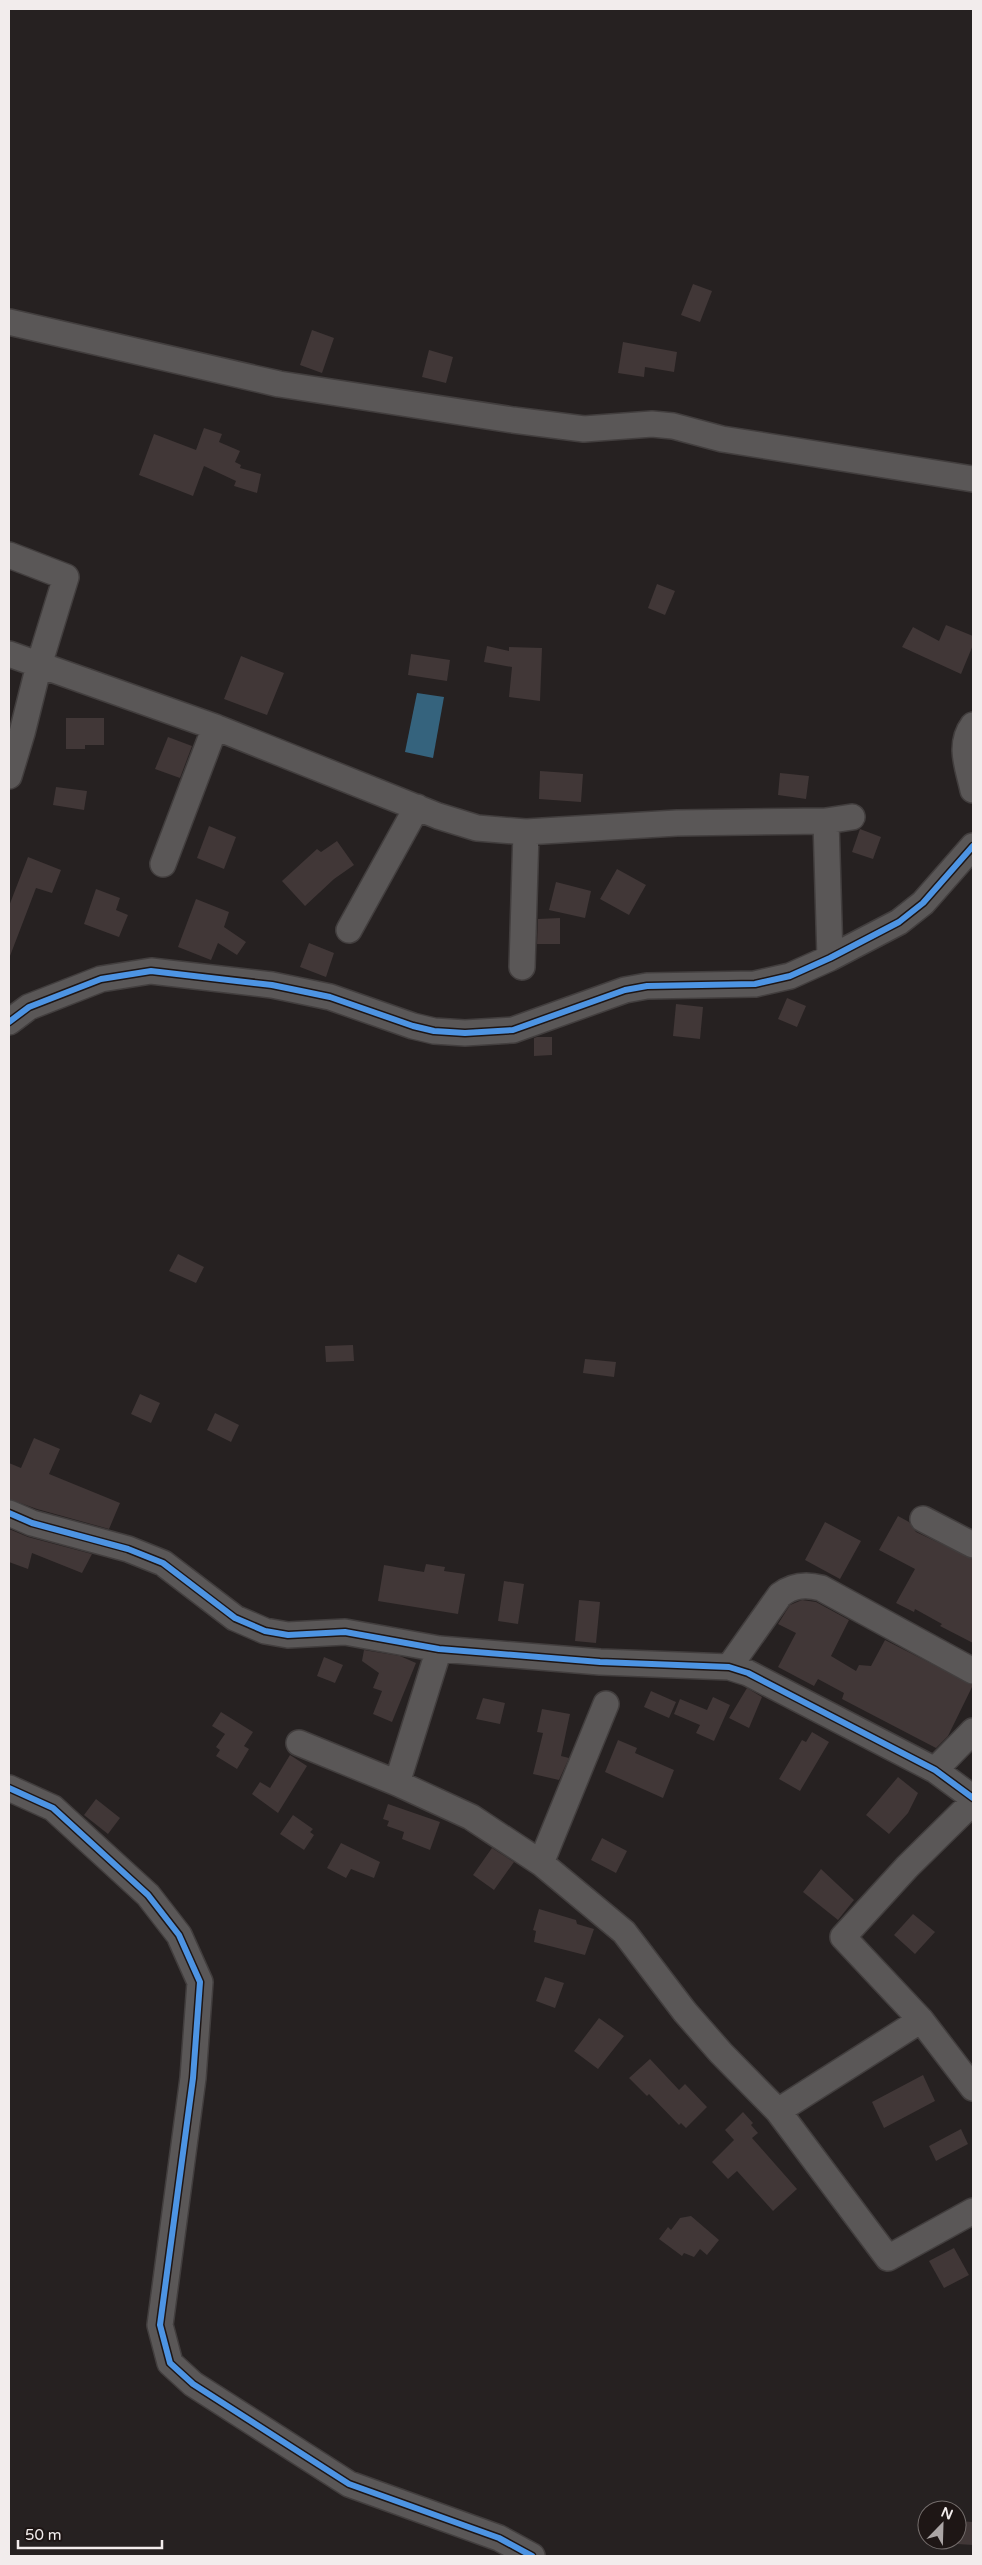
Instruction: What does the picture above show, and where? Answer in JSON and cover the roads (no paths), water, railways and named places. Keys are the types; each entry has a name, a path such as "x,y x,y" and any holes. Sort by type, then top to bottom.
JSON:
{"street":[{"path":"9,322 279,384 513,420 584,428 652,424 673,426 722,439 973,479"},
{"path":"9,555 66,578 39,665 9,776"},
{"path":"9,654 215,727 417,807 477,828 526,832 677,823 826,820 852,817"},
{"path":"973,725 966,738 963,750 973,790"},
{"path":"164,864 215,727"},
{"path":"349,930 417,807"},
{"path":"826,820 830,958"},
{"path":"522,967 526,832"},
{"path":"9,1022 29,1006 102,979 151,971 288,988 330,997 413,1026 434,1031 494,1032 530,1026 625,990 647,986 755,984 790,976 830,958 899,922 923,903 973,846"},
{"path":"9,1513 32,1523 128,1549 163,1563 235,1618 264,1631 288,1636 354,1633 439,1649 600,1662 729,1667 761,1678 935,1770 973,1798"},
{"path":"923,1520 973,1545"},
{"path":"729,1667 780,1595 787,1590 807,1585 821,1588 973,1671"},
{"path":"397,1783 439,1649"},
{"path":"541,1863 606,1704"},
{"path":"935,1770 973,1732"},
{"path":"299,1743 397,1783 471,1817 541,1863 624,1932 691,2019 721,2054 778,2111 888,2258 973,2211"},
{"path":"9,1788 53,1808 148,1895 179,1935 200,1982 193,2078 160,2325 170,2363 193,2384 349,2484 500,2538 532,2556"},
{"path":"973,1802 907,1867 843,1937 922,2020 973,2088"},
{"path":"778,2111 922,2020"}],"water":[{"path":"417,693 444,697 433,758 405,752"}]}
